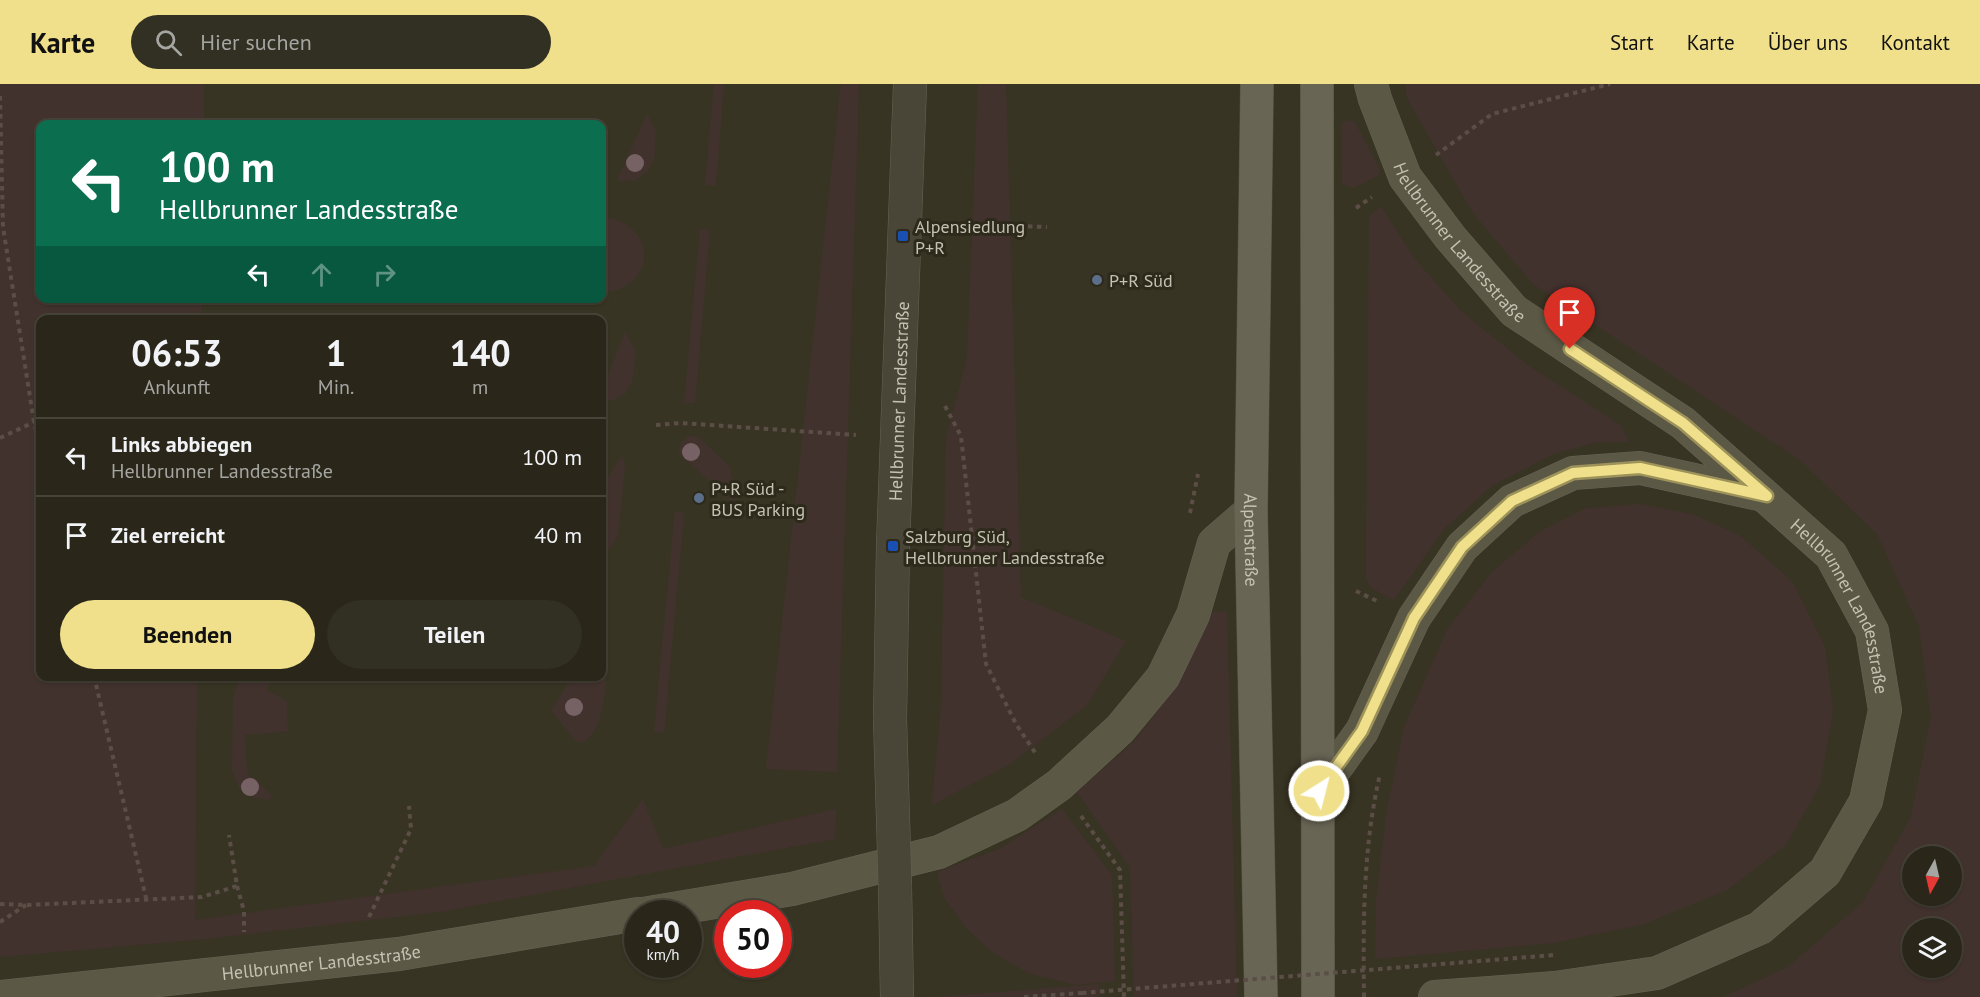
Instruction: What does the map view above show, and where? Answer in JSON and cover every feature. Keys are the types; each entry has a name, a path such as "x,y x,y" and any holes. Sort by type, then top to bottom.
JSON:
{"main road":[{"name":"Alpenstraße","path":"1257,84 1251,511 1261,997"},
{"path":"1317,84 1318,997"},
{"name":"Hellbrunner Landesstraße","path":"1371,84 1405,177 1450,237 1514,311 1683,423 1831,555 1872,631 1885,710 1866,801 1824,872 1760,928 1657,973 1555,988 1435,997"},
{"path":"1319,791 1362,731 1414,618 1462,547 1512,501 1573,473 1640,468 1767,496"},
{"path":"702,904 792,889 939,852 1017,815 1059,785 1120,729 1163,676 1193,615 1214,543 1251,511"},
{"name":"Hellbrunner Landesstraße","path":"2,997 399,954 624,916"}],"street":[{"name":"Hellbrunner Landesstraße","path":"897,997 890,719 893,546 910,84"}],"path":[{"path":"1430,160 1492,114 1610,84"},
{"path":"0,96 3,227 36,431"},
{"path":"965,224 1047,227"},
{"path":"945,406 961,436 986,664 1016,724 1120,870 1124,997"},
{"path":"0,438 34,422"},
{"path":"656,426 681,423 856,435"},
{"path":"1189,517 1198,474"},
{"path":"95,681 146,898"},
{"path":"1364,997 1363,904 1373,806 1383,765"},
{"path":"366,923 411,829 409,806"},
{"path":"229,835 237,886 244,911 243,940"},
{"path":"0,904 27,905 202,897 237,886"},
{"path":"0,922 27,905"},
{"path":"1024,997 1566,953"}],"shaded area":[{"path":"0,84 204,84 204,120 36,120 36,303 202,303 201,315 36,315 36,681 197,681 195,920 594,866 643,799 663,849 836,809 835,839 439,912 204,939 0,957"},
{"path":"714,84 724,84 716,186 705,185"},
{"path":"841,84 859,84 837,772 766,769"},
{"path":"978,84 1006,84 1021,597 1126,641 1087,705 1010,764 932,805 941,706 946,438 967,358"},
{"path":"1405,84 1980,84 1980,997 1723,997 1788,967 1863,902 1911,817 1931,718 1919,626 1877,534 1799,459 1533,284 1473,213 1407,98"},
{"path":"647,114 656,132 654,159 647,172 636,180 617,181"},
{"path":"1347,120 1355,122 1380,170 1379,175 1354,188 1342,184 1341,125"},
{"path":"1381,206 1414,258 1462,312 1529,366 1621,425 1629,442 1598,442 1553,454 1493,485 1444,529 1394,600 1370,587 1366,578 1369,216"},
{"path":"606,219 617,220 629,226 638,235 643,246 644,258 641,270 633,280 616,291 606,291"},
{"path":"700,229 710,230 695,403 684,403"},
{"path":"625,332 636,352 632,382 625,394 613,400 606,400 606,381"},
{"path":"688,436 698,437 729,466 733,481 733,502 679,454 680,444"},
{"path":"622,456 625,466 618,535 606,554 606,480"},
{"path":"1639,504 1692,514 1739,535 1792,581 1825,647 1833,712 1820,785 1786,845 1727,890 1644,924 1553,943 1375,959 1376,902 1387,809 1404,727 1447,630 1492,572 1539,532 1584,509"},
{"path":"675,511 684,513 664,733 654,732"},
{"path":"1213,611 1227,612 1237,997 1134,997 1130,867 1077,792 1134,742 1177,686"},
{"path":"606,636 607,646 606,679"},
{"path":"238,681 271,681 267,690 287,701 288,731 245,735 247,773 272,795 269,800 252,797 239,787 232,771 233,700"},
{"path":"570,681 606,681 600,717 595,729 585,742 576,741 551,710"},
{"path":"1062,809 1112,875 1115,981 1077,985 1028,973 992,952 966,928 944,897 937,872 999,849"},
{"path":"1099,984 1100,997 938,997"}],"place":[{"name":"Alpensiedlung P+R","path":"903,236"},
{"name":"P+R Süd","path":"1097,280"},
{"name":"P+R Süd - BUS Parking","path":"699,498"},
{"name":"Salzburg Süd, Hellbrunner Landesstraße","path":"893,546"}],"route":[{"path":"1319,791 1362,731 1414,618 1462,547 1512,501 1573,473 1640,468 1767,496 1683,423 1570,349"}]}
